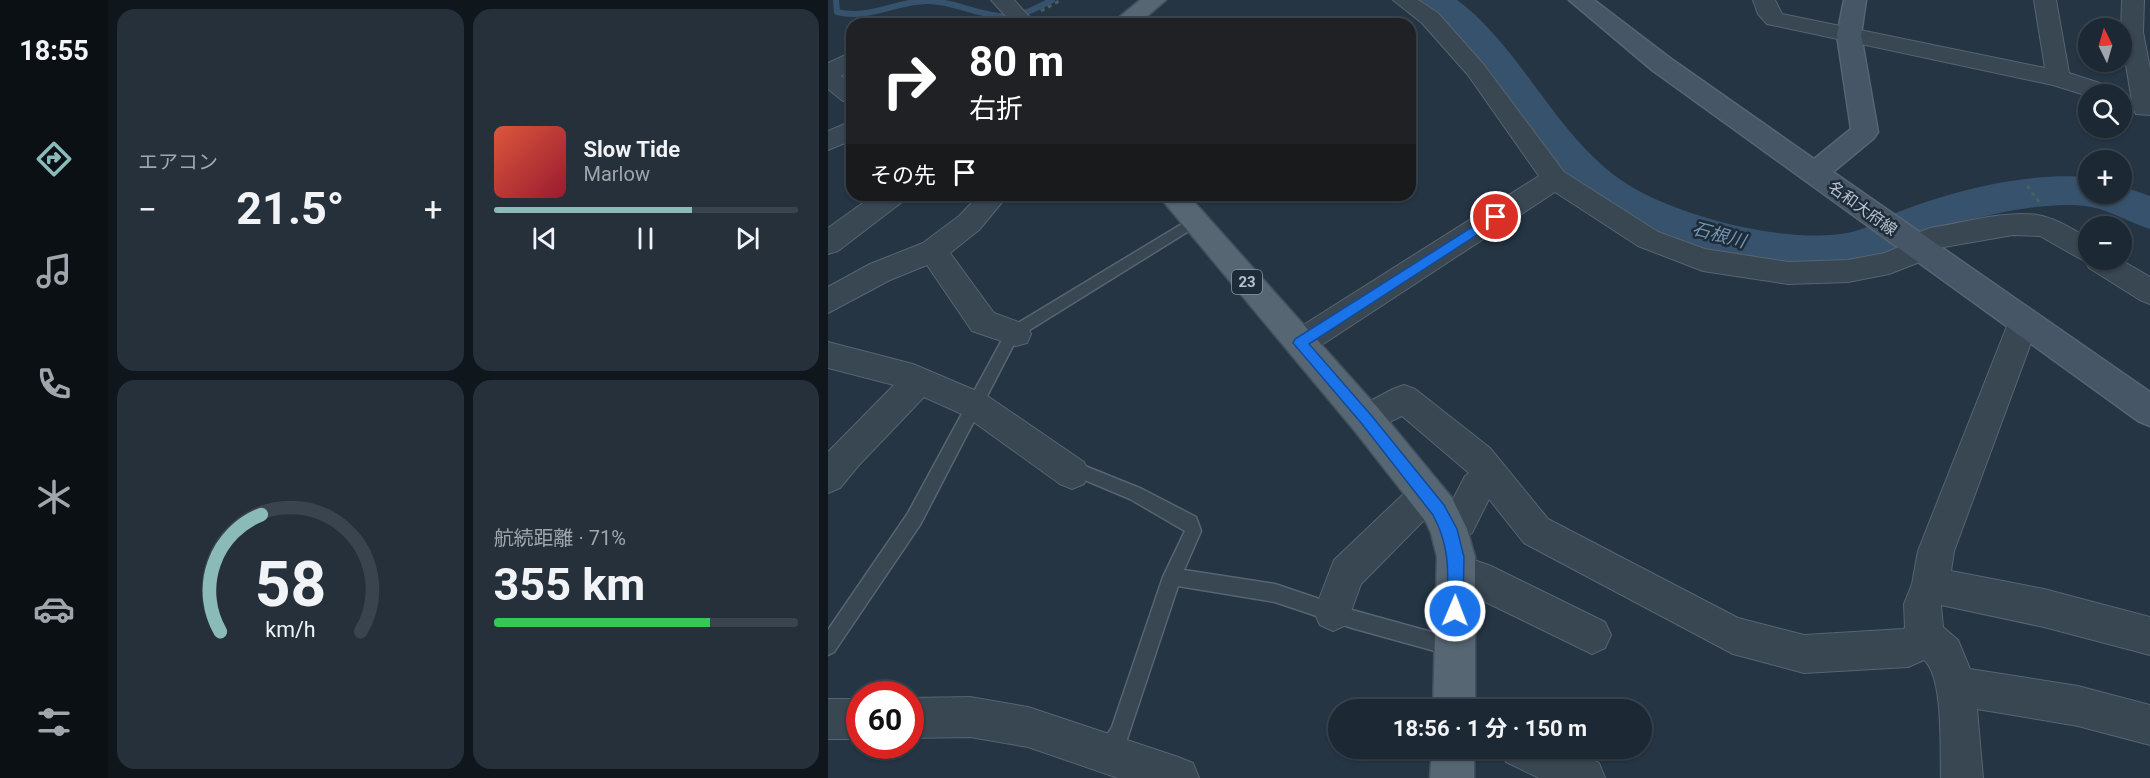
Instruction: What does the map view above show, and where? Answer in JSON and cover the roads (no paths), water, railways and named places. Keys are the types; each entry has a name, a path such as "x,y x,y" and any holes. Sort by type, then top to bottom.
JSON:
{"main road":[{"path":"1131,18 1155,0"},
{"name":"名和大府線","path":"1580,0 1661,64 2150,411"},
{"path":"1814,173 1865,132 1849,35 1855,0"},
{"name":"23","path":"1177,201 1366,419 1439,510 1449,529 1456,557 1454,699"},
{"path":"1452,778 1453,759"}],"street":[{"path":"1404,0 1430,18 1476,70 1555,179 1648,239 1703,260 1788,273 1848,272 1889,263 1913,244 1930,238 2013,225 2037,225 2050,229 2078,246"},
{"path":"1764,0 1769,14 1775,19 2058,78 2078,85"},
{"path":"2045,0 2058,78"},
{"path":"2133,0 2132,33 2147,109"},
{"path":"828,73 846,62"},
{"path":"828,78 846,91"},
{"path":"2132,104 2147,109"},
{"path":"828,141 846,133"},
{"path":"1300,343 1555,179"},
{"path":"828,243 885,201"},
{"path":"828,301 880,272 933,251 969,223 989,201"},
{"path":"933,251 983,322 1016,334"},
{"path":"2115,270 2150,292"},
{"path":"1924,638 1922,604 1930,585 1936,551 2024,321"},
{"path":"828,355 920,380 975,405 1072,472"},
{"path":"828,477 847,454 920,380"},
{"path":"1366,419 1404,399 1478,459 1536,531 1732,635 1804,654 1908,648 1924,638"},
{"path":"1449,529 1460,521 1477,487 1492,477"},
{"path":"1333,612 1347,573 1426,495"},
{"path":"1456,575 1463,574 1478,579 1592,635"},
{"path":"1930,585 2044,608 2150,636"},
{"path":"1924,638 1945,653 1956,686 1962,778"},
{"path":"1956,686 2078,706 2150,725"},
{"path":"924,718 970,717 1028,727 1178,778"},
{"path":"828,719 846,719"},
{"path":"1543,759 1584,778"}],"lane":[{"path":"828,646 914,519 1008,342 1023,327 1195,221"},
{"path":"1072,472 1080,471 1136,494 1190,523 1194,531 1172,577 1120,732 1106,754"},
{"path":"1172,577 1275,593 1454,648"}],"waterway":[{"path":"836,0 837,12 849,14 928,1 1006,16 1027,12 1052,0"},
{"name":"石根川","path":"1434,0 1450,11 1471,31 1552,136 1588,174 1627,203 1677,224 1707,233 1772,248 1803,252 1832,252 1856,248 1923,219 1960,208 2028,194 2078,191"},
{"name":"石根川","path":"2129,204 2150,214"}]}
